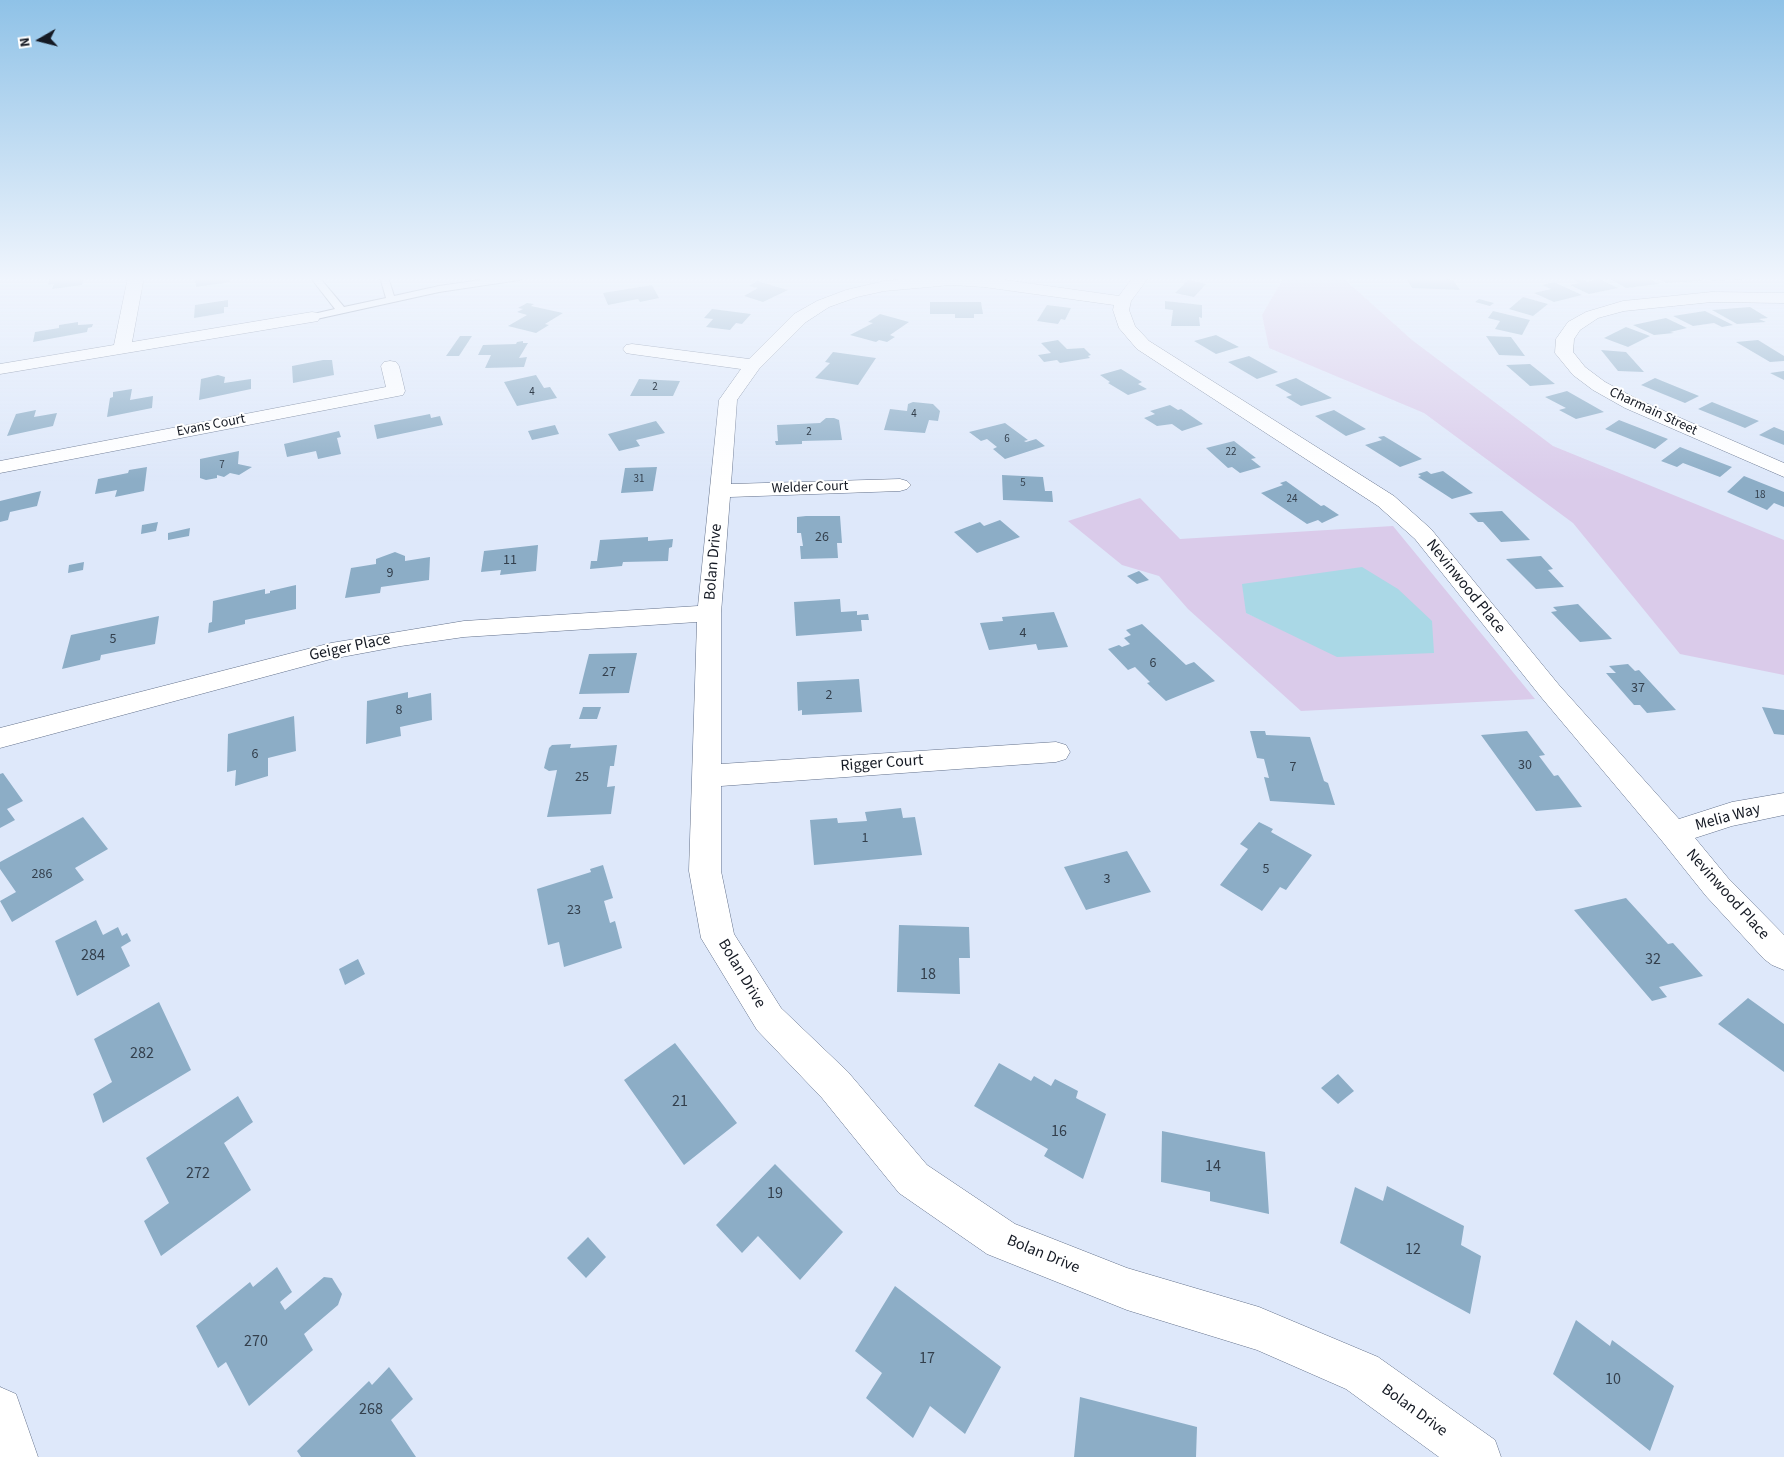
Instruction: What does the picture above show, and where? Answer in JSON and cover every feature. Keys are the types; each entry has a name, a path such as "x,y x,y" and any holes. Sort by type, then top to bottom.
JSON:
{"street":[{"path":"122,349 123,345"},
{"path":"0,369 146,345"},
{"name":"Bolan Drive","path":"773,345 753,365 728,400 709,613 705,871 718,938 769,1019 835,1085 913,1179 1002,1239 1127,1289 1259,1329 1362,1373 1478,1457"},
{"name":"Nevinwood Place","path":"1143,345 1386,501 1423,534 1550,691 1718,887 1776,949 1784,955"},
{"name":"Charmain Street","path":"1564,345 1564,353 1579,371 1599,386 1632,404 1784,471"},
{"path":"632,349 753,365"},
{"name":"Evans Court","path":"0,466 396,391 390,366"},
{"name":"Welder Court","path":"721,491 900,485"},
{"name":"Geiger Place","path":"0,738 330,652 401,638 464,629 709,613"},
{"name":"Rigger Court","path":"707,776 1056,752"},
{"name":"Melia Way","path":"1673,833 1732,814 1784,804"},
{"path":"0,1410 15,1457"}],"shaded area":[{"path":"1268,345 1419,345 1553,446 1784,540 1784,675 1680,654 1573,523 1424,413 1269,348"},
{"path":"1140,498 1180,539 1393,526 1535,699 1301,711 1188,609 1159,576 1122,565 1068,521","holes":["1246,613 1434,653 1276,626"]}],"water":[{"path":"1362,567 1398,589 1432,621 1434,653 1337,657 1246,613 1242,584"}],"building":[{"path":"454,345 466,345 459,356 446,356"},
{"path":"483,345 527,345 519,358 527,357 524,367 485,368 491,355 478,355"},
{"path":"1043,345 1063,345 1067,349 1084,348 1091,355 1088,356 1090,358 1060,363 1057,360 1044,362 1038,355 1051,353"},
{"path":"1201,345 1235,345 1239,347 1216,354"},
{"path":"1492,345 1517,345 1525,356 1499,355"},
{"path":"1741,345 1766,345 1784,356 1784,361 1770,362"},
{"path":"1601,350 1626,352 1644,372 1618,371"},
{"path":"833,352 876,358 858,385 815,378 830,363 825,362"},
{"path":"1249,356 1278,372 1257,379 1228,362"},
{"path":"332,360 334,375 293,383 292,366"},
{"path":"1530,364 1555,384 1530,386 1506,365"},
{"path":"1121,369 1142,382 1138,384 1147,389 1128,395 1108,383 1110,382 1100,375"},
{"path":"1784,371 1784,380 1770,373"},
{"path":"218,375 225,377 224,383 251,379 251,389 199,400 201,379"},
{"path":"536,375 544,388 550,387 557,398 517,406 504,382"},
{"path":"1296,378 1332,398 1301,406 1286,397 1292,395 1275,385"},
{"path":"1655,378 1699,396 1685,403 1641,385"},
{"path":"639,379 680,381 673,396 630,396"},
{"path":"132,389 130,400 153,396 152,408 107,417 110,398 113,397 113,392"},
{"path":"1567,391 1604,412 1576,419 1559,410 1566,408 1545,397"},
{"path":"913,402 933,404 940,411 938,421 929,420 925,433 884,430 890,409 907,411 908,404"},
{"path":"1712,402 1759,421 1745,428 1698,409"},
{"path":"1170,405 1178,410 1181,409 1203,424 1182,431 1172,424 1157,426 1144,418 1155,414 1150,411"},
{"path":"36,410 34,417 57,413 53,426 7,436 16,414"},
{"path":"1334,410 1366,429 1346,436 1315,416"},
{"path":"430,414 431,418 440,416 443,425 377,439 374,425"},
{"path":"826,418 839,420 842,440 802,441 802,444 776,445 775,441 778,441 777,425 820,423"},
{"path":"1619,420 1668,439 1655,449 1605,429"},
{"path":"656,421 665,433 636,440 640,446 619,451 608,434"},
{"path":"1005,423 1028,440 1024,441 1036,439 1045,446 1005,459 993,449 997,447 987,439 981,441 969,432"},
{"path":"555,425 559,434 532,440 528,431"},
{"path":"1774,427 1784,431 1784,445 1759,435"},
{"path":"339,431 341,437 337,438 341,454 318,459 316,451 287,457 284,444"},
{"path":"1384,436 1422,459 1400,467 1365,445 1382,440 1378,437"},
{"path":"1234,441 1256,458 1251,459 1261,467 1240,473 1232,467 1228,468 1206,448"},
{"path":"1680,447 1732,467 1720,477 1683,463 1677,467 1661,461"},
{"path":"239,451 238,464 252,467 239,475 230,473 224,477 217,475 217,478 206,480 200,478 200,459"},
{"path":"147,467 144,491 115,497 117,490 95,494 98,479"},
{"path":"657,467 653,491 621,493 625,468"},
{"path":"1427,471 1431,474 1443,471 1473,493 1452,499 1418,477 1421,476 1418,474"},
{"path":"1002,475 1043,477 1045,491 1052,491 1053,502 1003,500"},
{"path":"1744,476 1784,492 1784,507 1774,503 1767,510 1727,492"},
{"path":"1286,481 1321,506 1324,505 1339,515 1322,523 1318,520 1307,524 1261,493 1283,485 1280,483"},
{"path":"41,491 37,506 10,512 8,520 0,522 0,501"},
{"path":"1502,511 1530,540 1501,542 1483,522 1478,522 1469,513"},
{"path":"840,516 842,543 837,543 838,558 801,559 800,546 803,546 801,533 797,533 797,517"},
{"path":"1000,520 1020,537 977,553 954,532 980,522 984,526"},
{"path":"158,522 156,531 141,534 142,525"},
{"path":"190,528 189,536 168,540 168,533"},
{"path":"648,537 648,541 673,539 672,547 669,548 668,561 623,562 622,566 590,569 591,561 597,561 600,540"},
{"path":"538,545 536,571 500,575 501,570 481,572 484,551"},
{"path":"395,552 405,556 405,561 430,557 429,580 381,587 380,593 345,598 351,568 376,564 376,559"},
{"path":"1541,556 1553,569 1548,570 1564,587 1536,589 1506,559"},
{"path":"84,562 83,570 68,573 69,565"},
{"path":"1139,571 1149,580 1137,584 1127,576"},
{"path":"296,585 296,609 245,620 245,624 208,633 209,623 212,622 213,601 265,589 265,594"},
{"path":"840,599 841,612 857,611 857,615 868,614 869,620 861,620 862,631 796,636 794,602"},
{"path":"1578,604 1612,639 1580,642 1551,612 1557,611 1553,607"},
{"path":"1054,612 1068,647 1038,650 1036,644 989,650 980,623 1003,621 1002,617"},
{"path":"159,616 155,644 101,655 100,660 62,669 71,635"},
{"path":"1142,624 1186,665 1194,662 1215,681 1166,701 1147,683 1150,682 1135,667 1128,670 1108,649 1130,644 1124,638 1131,635 1126,630"},
{"path":"637,653 629,693 579,694 589,654"},
{"path":"1628,664 1635,671 1639,670 1676,710 1647,713 1640,705 1634,705 1606,673 1616,673 1609,666"},
{"path":"859,679 862,712 802,715 802,710 798,711 797,682"},
{"path":"408,692 408,698 431,693 432,720 400,727 401,736 366,744 367,701"},
{"path":"583,707 601,707 597,719 579,719"},
{"path":"1762,707 1784,710 1784,735 1774,734"},
{"path":"294,716 296,751 268,758 268,776 235,786 236,770 227,772 228,734"},
{"path":"1250,731 1265,731 1266,735 1310,737 1324,781 1328,783 1335,805 1270,801 1264,777 1269,778 1264,759 1257,758"},
{"path":"1527,731 1545,755 1539,756 1554,776 1558,775 1582,807 1536,811 1481,735"},
{"path":"571,744 570,748 617,745 614,766 610,766 607,787 615,786 611,814 547,817 557,770 549,771 544,768 549,748 552,745"},
{"path":"3,773 23,801 7,809 15,820 0,828 0,774"},
{"path":"901,808 903,818 915,817 922,855 814,865 810,820 837,818 838,823 867,821 865,812"},
{"path":"83,817 108,849 75,868 84,880 12,922 0,901 16,892 0,869 0,862"},
{"path":"1259,822 1273,829 1271,832 1312,855 1286,890 1280,887 1262,911 1220,885 1248,849 1240,844"},
{"path":"1127,851 1151,892 1086,910 1064,867"},
{"path":"603,865 613,898 604,901 610,923 615,921 622,948 564,967 559,942 548,945 537,889 591,872 590,869"},
{"path":"1626,898 1668,944 1673,943 1703,976 1659,987 1667,997 1652,1001 1574,910"},
{"path":"96,920 103,935 118,927 122,936 127,933 131,941 121,947 130,966 77,996 55,941"},
{"path":"899,925 969,927 970,958 959,958 960,994 897,992"},
{"path":"358,959 365,974 345,985 339,969"},
{"path":"1748,998 1784,1024 1784,1072 1718,1024"},
{"path":"159,1002 191,1070 103,1123 93,1094 112,1082 94,1039"},
{"path":"675,1043 737,1123 684,1165 624,1080"},
{"path":"999,1063 1031,1081 1034,1076 1051,1086 1055,1079 1078,1091 1076,1098 1106,1114 1083,1179 1044,1156 1048,1149 974,1106"},
{"path":"1338,1074 1354,1091 1338,1104 1321,1088"},
{"path":"238,1096 253,1122 224,1143 251,1190 161,1256 144,1221 169,1203 146,1158"},
{"path":"1162,1131 1265,1152 1269,1214 1210,1201 1210,1192 1161,1182"},
{"path":"775,1164 843,1232 800,1280 758,1236 742,1253 716,1225"},
{"path":"1387,1186 1464,1226 1461,1245 1481,1256 1470,1314 1340,1243 1355,1187 1383,1201"},
{"path":"588,1237 606,1257 586,1278 567,1258"},
{"path":"277,1267 292,1292 280,1302 285,1310 324,1277 332,1278 342,1294 338,1305 304,1334 313,1350 249,1406 226,1362 218,1368 196,1326 250,1282 253,1287"},
{"path":"895,1286 1001,1367 965,1434 930,1406 913,1438 866,1398 882,1373 855,1351"},
{"path":"1576,1320 1610,1346 1612,1340 1674,1386 1650,1451 1553,1374"},
{"path":"389,1367 413,1399 391,1420 416,1457 301,1457 297,1451 369,1381 372,1385"},
{"path":"1080,1397 1197,1427 1196,1457 1074,1457"}]}
